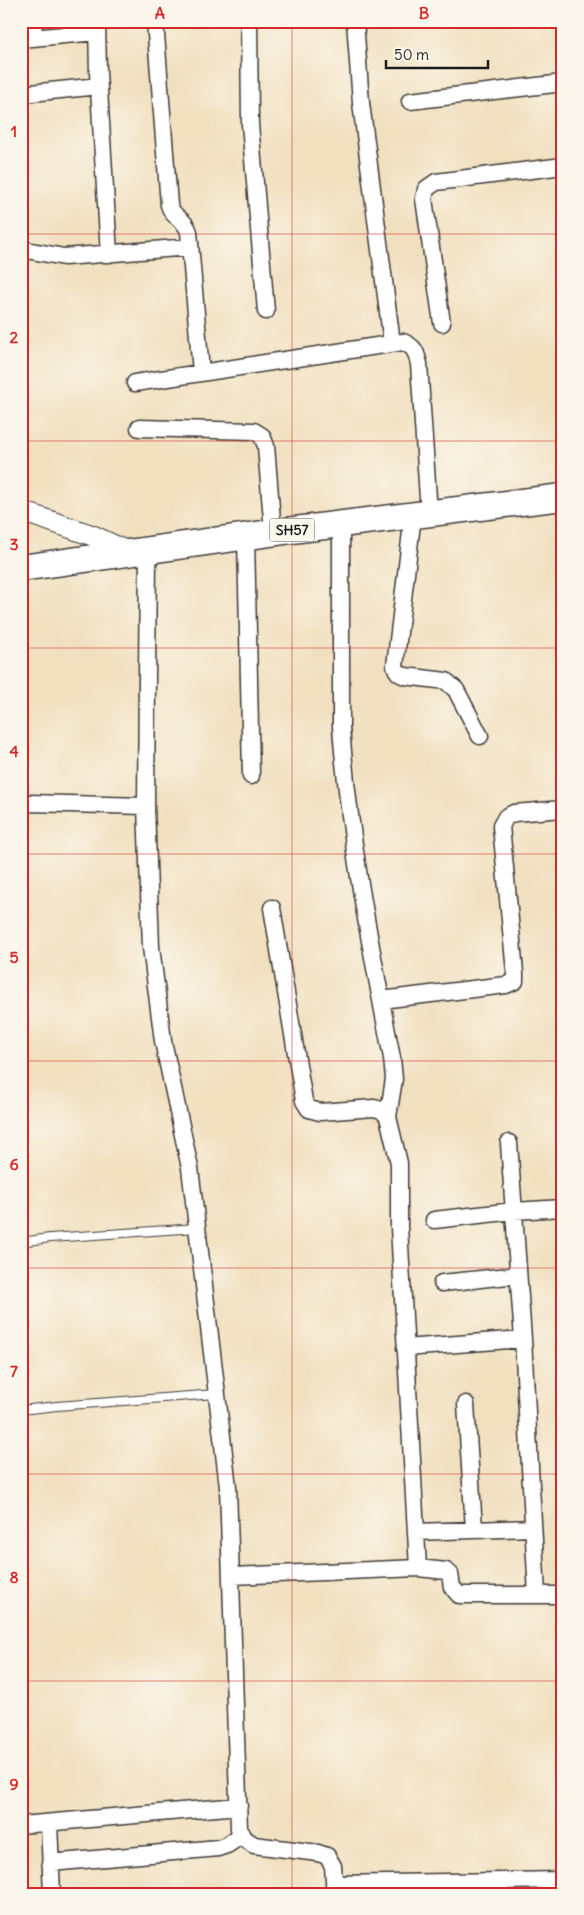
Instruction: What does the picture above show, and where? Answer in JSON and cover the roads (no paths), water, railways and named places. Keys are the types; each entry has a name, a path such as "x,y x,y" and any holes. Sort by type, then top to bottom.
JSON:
{"main road":[{"name":"SH57","path":"21,568 341,524 563,497"}],"street":[{"path":"33,21 28,38 97,27 109,254"},
{"path":"155,21 169,205 175,216 185,221 188,226 201,372"},
{"path":"250,21 250,124 266,311"},
{"path":"355,21 361,103 392,343"},
{"path":"410,101 563,83"},
{"path":"21,94 99,86"},
{"path":"442,323 424,200 426,189 436,182 563,166"},
{"path":"21,249 64,257 190,247"},
{"path":"135,383 392,343 403,342 412,346 416,352 419,364 421,514 395,666 399,674 405,676 446,681 451,684 480,736"},
{"path":"139,428 254,431 262,436 266,446 273,533"},
{"path":"21,510 139,552 150,948 163,1041 190,1168 228,1487 239,1829 244,1839 254,1845 318,1853 327,1856 333,1866 335,1889 525,1887 563,1880"},
{"path":"341,524 341,727 361,895 394,1079 388,1117 399,1163 398,1227 418,1568"},
{"path":"246,537 251,776"},
{"path":"21,806 28,803 146,806"},
{"path":"381,1000 506,986 515,981 501,826 506,817 514,813 563,809"},
{"path":"272,908 304,1101 309,1109 320,1112 374,1108 382,1110 388,1117"},
{"path":"509,1143 523,1339 537,1595"},
{"path":"434,1220 514,1211 563,1208"},
{"path":"442,1283 518,1275"},
{"path":"405,1348 523,1339"},
{"path":"466,1404 474,1529"},
{"path":"416,1532 533,1528"},
{"path":"232,1576 418,1568 446,1571 450,1574 454,1592 459,1595 563,1595"},
{"path":"21,1825 239,1806"},
{"path":"49,1822 52,1894"},
{"path":"50,1863 218,1848 227,1845 242,1835"}],"lane":[{"path":"21,1242 50,1238 197,1228"},
{"path":"21,1410 216,1394"}]}
